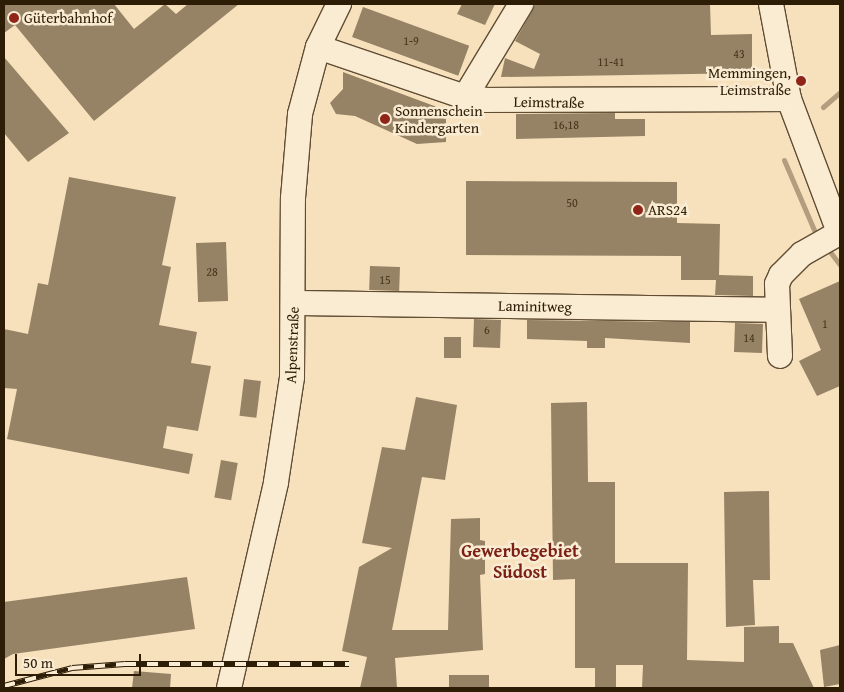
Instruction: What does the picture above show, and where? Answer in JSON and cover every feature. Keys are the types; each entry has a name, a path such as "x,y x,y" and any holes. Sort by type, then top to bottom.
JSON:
{"street":[{"name":"Alpenstraße","path":"229,688 276,482 292,377 296,140 306,82 318,47 339,4"},
{"path":"465,97 521,4"},
{"path":"771,4 789,99 840,234 788,264 777,284 780,356"},
{"name":"Leimstraße","path":"318,47 465,97 563,102 789,99"},
{"name":"Laminitweg","path":"293,304 777,310"}],"building":[{"path":"4,4 114,4 134,29 165,4 176,14 188,4 239,4 94,121 15,25 4,33"},
{"path":"462,4 495,4 485,25 457,14"},
{"path":"536,4 710,4 711,35 752,34 752,73 501,77 505,58 534,69 540,54 515,41"},
{"path":"363,7 469,46 458,76 352,37"},
{"path":"4,57 69,133 28,162 4,133"},
{"path":"343,72 445,110 442,117 446,119 446,142 417,144 355,116 336,114 330,103 343,89"},
{"path":"615,113 615,119 645,119 645,136 516,139 516,114"},
{"path":"69,177 176,197 162,265 171,267 159,325 197,332 191,363 211,366 198,431 167,426 163,448 193,454 189,474 7,439 17,389 4,388 4,329 28,334 38,283 48,285"},
{"path":"466,181 677,182 677,223 720,224 719,275 753,276 753,296 715,295 716,280 681,280 681,256 466,255"},
{"path":"226,242 228,301 198,302 196,243"},
{"path":"370,266 400,267 399,291 369,290"},
{"path":"840,281 840,386 817,396 799,361 821,350 799,299"},
{"path":"474,319 501,320 500,348 473,347"},
{"path":"527,320 690,322 690,343 605,338 605,348 587,348 587,341 527,339"},
{"path":"735,323 763,324 762,353 734,352"},
{"path":"444,337 461,337 461,358 444,358"},
{"path":"244,379 261,381 256,418 239,416"},
{"path":"416,397 457,405 445,480 422,477 392,630 448,630 451,519 480,518 480,540 485,541 485,574 480,575 483,650 395,658 397,688 360,688 367,657 342,651 359,567 392,548 362,543 382,447 405,450"},
{"path":"587,402 588,482 615,482 615,563 688,563 687,660 744,662 744,627 779,626 779,643 793,643 814,688 642,688 643,665 616,665 616,688 595,688 595,668 575,668 575,579 553,580 551,403"},
{"path":"221,460 238,463 231,500 214,497"},
{"path":"769,491 770,580 753,580 755,625 726,627 724,492"},
{"path":"187,577 195,629 13,654 4,659 4,602"},
{"path":"840,645 840,684 824,687 820,650"},
{"path":"134,671 171,674 170,688 132,688"},
{"path":"449,675 489,675 489,688 449,688"}],"waterway":[{"path":"823,107 840,92"},
{"path":"784,160 814,230"},
{"path":"828,249 840,265"}],"railway":[{"path":"4,686 72,668 125,664 349,664"}],"place":[{"name":"Güterbahnhof","path":"14,18"},
{"name":"Memmingen, Leimstraße","path":"801,81"},
{"name":"Sonnenschein Kindergarten","path":"385,119"},
{"name":"ARS24","path":"638,210"}],"district":[{"name":"Gewerbegebiet Südost","path":"520,562"}]}
